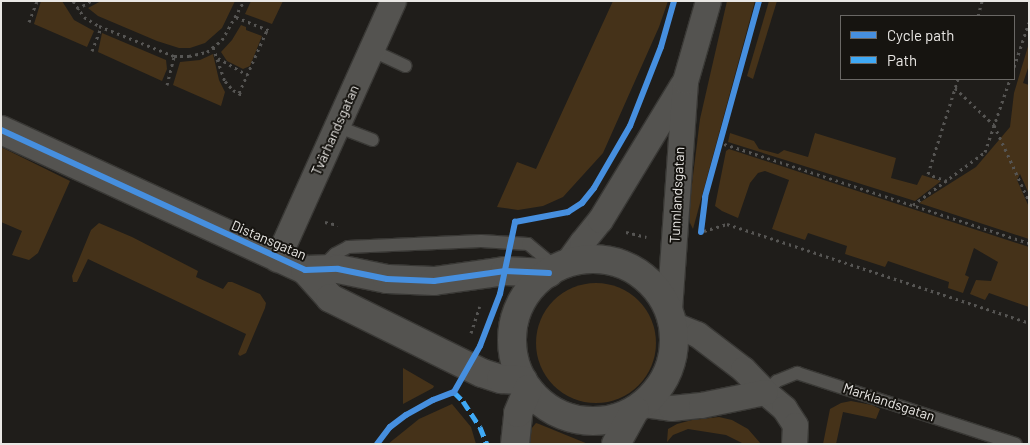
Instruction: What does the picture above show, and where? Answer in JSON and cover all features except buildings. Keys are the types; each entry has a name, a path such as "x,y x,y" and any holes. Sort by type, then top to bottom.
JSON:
{"street":[{"name":"Tvärhandsgatan","path":"277,258 393,1"},
{"name":"Tunnlandsgatan","path":"670,317 685,81 708,1"},
{"name":"Tunnlandsgatan","path":"558,268 600,220 685,81"},
{"name":"Distansgatan","path":"1,130 277,258 312,270 338,269 387,279 434,282 482,273 558,268"},
{"path":"616,444 640,407 659,388 669,368 674,346 670,317 663,299 647,280 626,266 615,262 590,259 558,268 535,284 525,298 513,330 516,364 525,384 536,398 555,412 578,420 613,419 640,407"},
{"name":"Distansgatan","path":"312,270 330,298 482,373 525,384"},
{"path":"670,317 697,334 743,369 790,416 795,425 794,444"},
{"path":"515,444 518,413 525,384"},
{"name":"Marklandsgatan","path":"640,407 671,408 701,405 765,392"}],"lane":[{"path":"371,50 405,66"},
{"path":"336,126 372,140"},
{"path":"312,270 348,247 481,241 528,244 558,268"},
{"name":"Marklandsgatan","path":"765,392 778,381 797,373 1016,444"}],"path":[{"path":"29,22 37,1"},
{"path":"72,1 84,17 101,27 174,56 190,56 207,52 222,40 244,1"},
{"path":"77,9 91,1"},
{"path":"978,15 982,1"},
{"path":"236,17 271,32"},
{"path":"1015,64 1029,22"},
{"path":"92,51 101,27"},
{"path":"213,47 225,81 233,90 241,94 247,75 267,30"},
{"path":"167,85 174,56"},
{"path":"217,58 247,75"},
{"path":"947,181 928,174 958,80"},
{"path":"913,205 985,152 1010,80"},
{"path":"955,88 994,125 1029,201"},
{"path":"718,142 1029,243"},
{"path":"296,215 340,225"},
{"path":"600,220 619,231 643,236 675,239 727,224 1029,323"},
{"path":"457,361 468,341 483,298 482,273"}],"shaded area":[{"path":"41,1 62,1 74,20 94,31 87,47 34,24"},
{"path":"101,1 235,1 222,28 205,43 190,48 179,48 157,41 98,16 88,8"},
{"path":"251,1 283,1 272,24 245,14"},
{"path":"613,1 668,1 659,27 603,153 563,197 543,206 518,210 497,207 517,162 536,169"},
{"path":"727,1 755,1 693,229 690,223 690,200 700,119"},
{"path":"769,1 777,1 753,79 747,76"},
{"path":"241,25 246,27 246,30 262,36 250,66 243,69 227,61 221,52 232,40"},
{"path":"102,33 166,60 167,69 162,81 98,52"},
{"path":"1029,43 1029,65 1023,83 1029,85 1029,194 1020,174 1017,180 1029,207 1029,239 919,203 976,167 1010,127 1014,93"},
{"path":"213,54 219,80 225,92 221,106 173,85 180,62 200,60"},
{"path":"730,133 754,141 759,149 778,154 784,150 808,157 815,133 896,158 891,178 917,185 922,175 941,181 915,201 728,142"},
{"path":"1,147 70,181 38,253 29,260 12,255 22,231 1,222"},
{"path":"729,149 1029,247 1029,307 989,293 985,300 970,294 976,280 991,281 998,262 974,248 965,275 969,277 963,293 948,288 949,282 888,261 885,267 845,254 847,246 808,233 805,240 772,229 789,180 765,171 758,173 750,183 738,218 722,211 715,206 726,151"},
{"path":"99,223 132,237 198,271 196,277 223,289 228,282 232,282 260,294 266,303 265,308 246,353 240,356 238,354 246,334 88,259 77,282 73,282 72,276 91,230"},
{"path":"596,283 619,287 639,300 652,320 656,343 652,366 639,386 619,399 596,403 573,399 553,386 540,366 536,343 540,320 553,300 573,287"},
{"path":"403,368 434,386 433,388 403,404"},
{"path":"851,401 872,405 880,409 876,419 843,412 836,444 823,444 830,409 841,403"},
{"path":"452,404 471,427 476,444 388,444 419,419"},
{"path":"719,417 732,420 748,429 761,444 744,444 726,435 688,429 673,435 667,442 668,429 677,424"},
{"path":"536,423 588,444 530,444 531,429"}],"marked path":[{"path":"451,393 454,392 463,401 480,427 487,444"}],"cycle path":[{"path":"377,444 390,427 406,415 433,400 454,392 480,346 500,294 515,222 568,212 582,203 594,188 630,126 661,47 674,1"},
{"path":"701,232 705,197 759,1"},
{"path":"1,130 305,270 338,269 387,279 434,281 505,271 549,273"}]}
